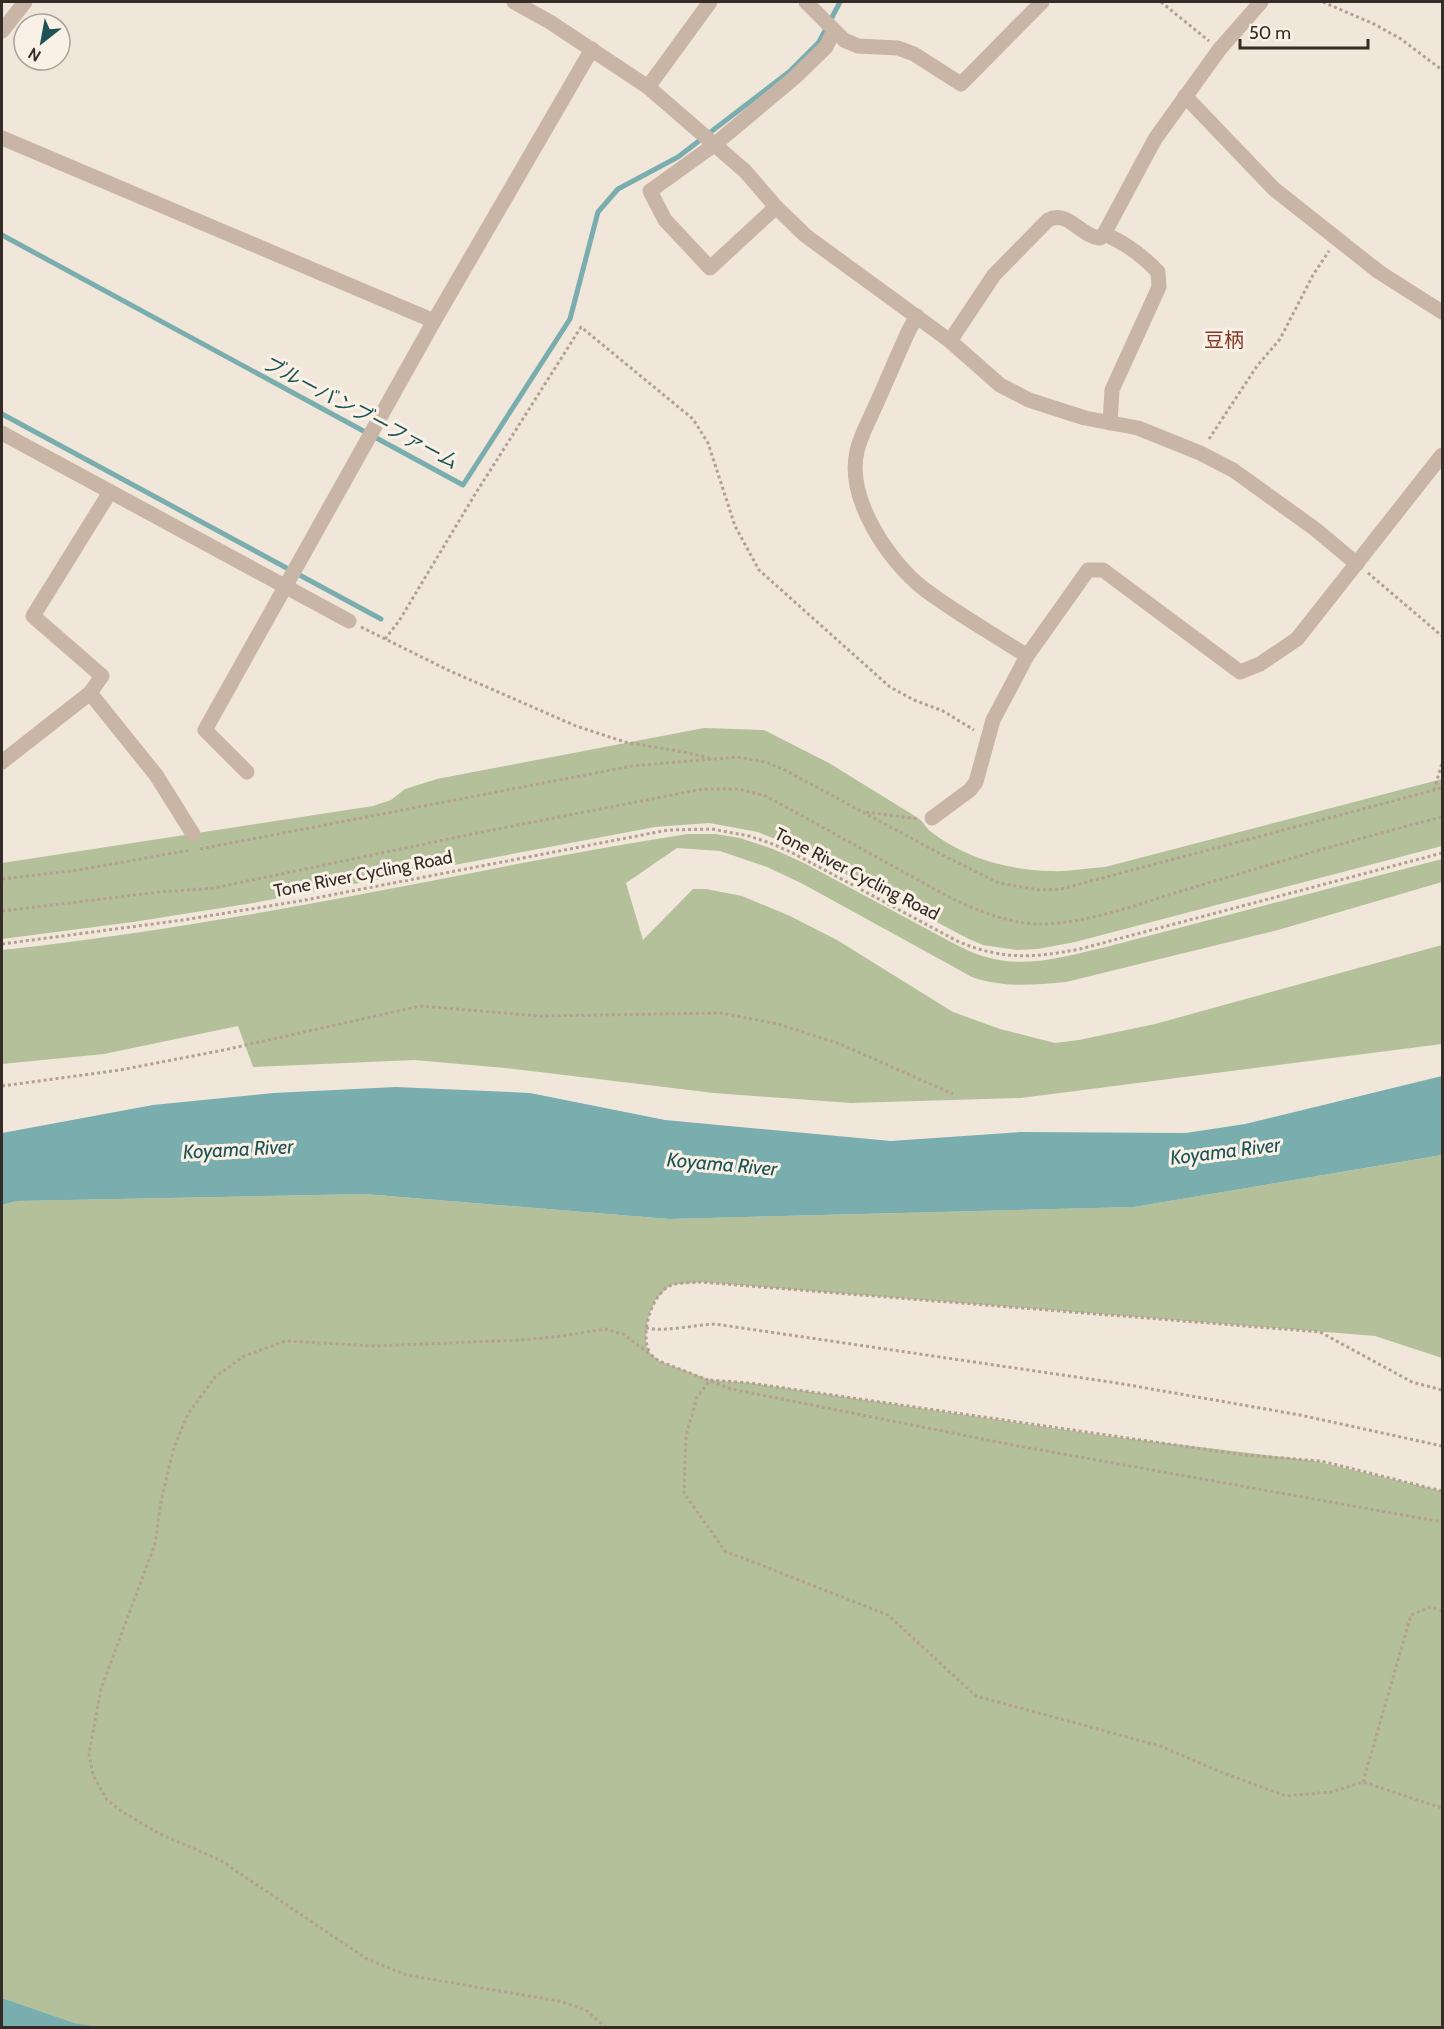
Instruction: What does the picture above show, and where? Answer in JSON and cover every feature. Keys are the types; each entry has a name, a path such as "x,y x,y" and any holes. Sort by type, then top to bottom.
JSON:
{"street":[{"path":"2,31 25,2"},
{"path":"513,2 648,87 745,171 776,207 806,236 950,341 1000,385 1029,400 1085,418 1138,428 1200,453 1233,470 1315,529 1357,564"},
{"path":"648,87 710,2"},
{"path":"806,2 844,40 858,46 898,48 914,54 962,84 1042,2"},
{"path":"950,341 994,275 1048,220 1055,216 1064,218 1094,238 1100,238 1104,234 1155,139 1219,50 1261,2"},
{"path":"776,207 710,268 665,220 650,191 714,145 794,78 826,47 834,30"},
{"path":"247,772 205,730 434,321 592,50"},
{"path":"1185,96 1274,189 1379,272 1443,312"},
{"path":"2,138 434,321"},
{"path":"1104,234 1121,241 1143,256 1158,272 1159,287 1112,390 1110,423"},
{"path":"917,316 856,452 856,480 861,502 887,550 905,572 923,588 1027,656"},
{"path":"2,433 349,621"},
{"path":"932,818 970,790 976,782 993,720 1027,656 1088,570 1103,570 1240,672 1260,664 1297,639 1443,455"},
{"path":"2,762 90,693 102,676 33,616 110,492"},
{"path":"90,693 156,775 193,834"}],"path":[{"path":"1161,2 1219,50"},
{"path":"1323,2 1374,24 1401,39 1443,70"},
{"path":"1200,453 1257,366 1280,339 1313,275 1337,239"},
{"path":"385,639 399,621 580,327 693,419 708,443 735,526 759,570 890,687 914,700 943,711 987,738"},
{"path":"1357,564 1443,636"},
{"path":"349,621 450,671 576,726 626,742 712,759"},
{"path":"2,879 78,870 253,840 632,766 737,757 766,762 783,769 999,883 1038,890 1061,889 1443,789"},
{"path":"1434,790 1443,763"},
{"path":"2,910 214,888 703,789 739,789 766,796 949,897 980,911 1007,919 1042,924 1071,922 1369,835 1443,817"},
{"path":"861,812 914,820 932,818"},
{"name":"Tone River Cycling Road","path":"2,944 288,903 668,830 712,829 749,836 791,852 976,949 1011,956 1032,956 1092,946 1443,853"},
{"path":"2,1086 120,1070 213,1053 420,1006 540,1016 722,1013 778,1024 840,1044 953,1094"},
{"path":"650,1353 646,1345 646,1328 656,1299 670,1285 700,1282 1320,1332 1412,1382 1443,1390"},
{"path":"646,1328 659,1331 715,1324 1117,1383 1300,1415 1443,1446"},
{"path":"606,2028 586,2010 559,2001 406,1975 367,1959 220,1860 160,1834 124,1814 107,1800 93,1775 89,1754 101,1689 155,1544 161,1501 174,1447 188,1414 215,1377 244,1356 286,1341 375,1346 521,1340 605,1329 623,1334 659,1361 731,1389 1013,1445 1443,1522"},
{"path":"710,1380 750,1383 1244,1455 1321,1461 1443,1491"},
{"path":"710,1380 697,1397 686,1436 684,1493 724,1551 888,1615 976,1696 1160,1746 1223,1773 1286,1796 1332,1792 1363,1782 1443,1808"},
{"path":"1363,1782 1411,1615 1430,1607 1443,1611"}],"green space":[{"path":"704,728 764,730 829,763 918,818 930,831 957,848 987,861 1018,868 1057,871 1105,867 1442,779 1442,846 1075,942 1038,949 1017,950 983,945 790,845 758,832 709,823 655,827 253,903 2,939 2,863 373,806 391,800 405,789 437,779"},
{"path":"688,834 715,834 740,838 773,849 804,863 968,951 986,957 1016,962 1046,960 1106,947 1442,859 1442,882 1278,930 1066,982 1030,985 995,983 972,977 803,884 767,867 720,851 677,848 626,883 643,940 693,889 706,889 742,896 790,916 837,940 953,1012 1000,1029 1055,1043 1155,1024 1442,945 1442,1044 1021,1098 851,1103 714,1093 505,1068 414,1060 253,1067 238,1026 104,1054 2,1064 2,950 221,919"},
{"path":"1442,1155 1442,1358 1375,1336 700,1282 670,1285 656,1299 646,1328 646,1345 650,1353 659,1361 710,1380 750,1383 1107,1436 1315,1461 1442,1491 1442,2027 97,2028 75,2023 2,1998 2,1205 17,1201 364,1194 669,1219 1134,1207"}],"water":[{"name":"Koyama River","path":"1442,1076 1442,1155 1134,1207 669,1219 364,1194 17,1201 2,1205 2,1133 153,1105 273,1093 396,1087 530,1093 665,1120 891,1141 1021,1132 1186,1133 1245,1124"},
{"path":"2,1998 75,2023 97,2027 2,2027"}],"waterway":[{"name":"ブルーバンブーファーム","path":"2,235 463,485 570,319 598,212 618,189 678,157 789,72 819,42 840,2"},
{"path":"2,414 381,619"}],"district":[{"name":"豆柄","path":"1224,340"}]}
